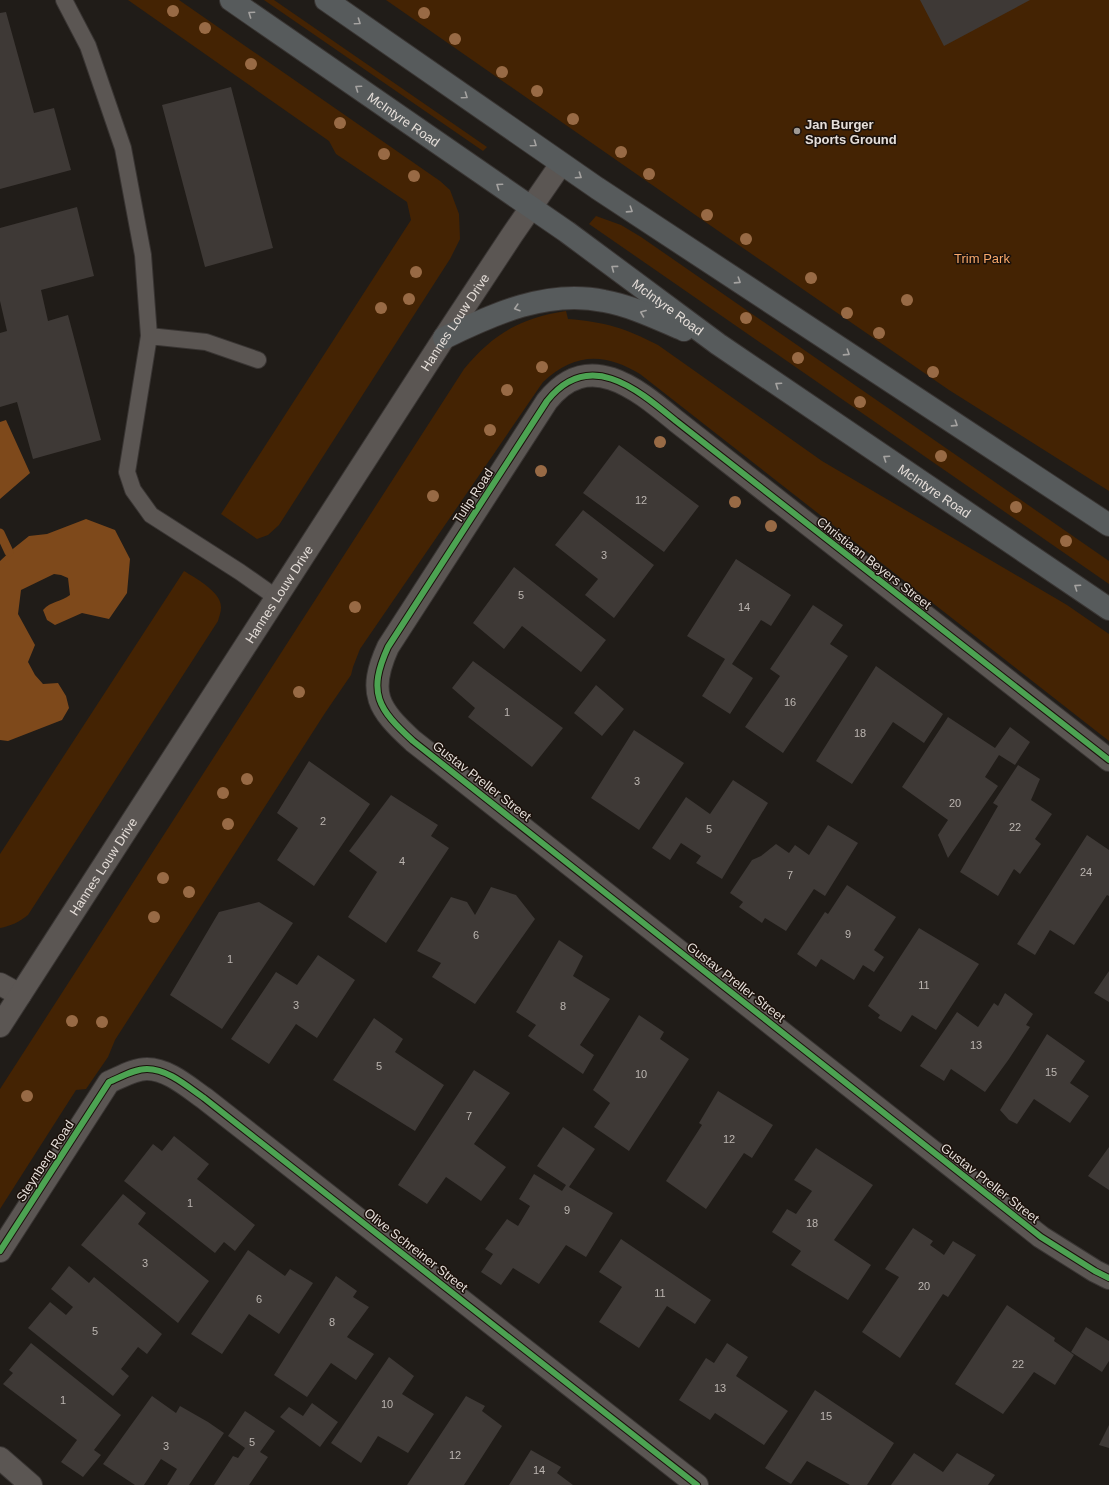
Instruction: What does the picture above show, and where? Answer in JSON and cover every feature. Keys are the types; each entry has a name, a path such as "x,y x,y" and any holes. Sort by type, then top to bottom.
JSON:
{"main road":[{"name":"McIntyre Road","path":"231,0 566,232 718,344 1109,609"},
{"path":"326,0 561,164 1109,525"},
{"path":"444,338 514,308 560,298 586,298 604,300 629,308 718,344"}],"street":[{"name":"Hannes Louw Drive","path":"0,1026 444,338 512,234 561,164"},
{"name":"Tulip Road","path":"377,680 381,662 388,647 553,394 566,383 585,376 595,375 611,377 625,384"},
{"name":"Christiaan Beyers Street","path":"625,384 652,401 1109,760"},
{"name":"Gustav Preller Street","path":"377,680 379,699 385,713 395,725 413,741 1041,1237 1088,1267 1109,1278"},
{"path":"0,984 20,995"},
{"name":"Olive Schreiner Street","path":"109,1082 130,1073 146,1069 158,1070 204,1098 697,1485"},
{"name":"Steynberg Road","path":"0,1251 109,1082"},
{"path":"0,1458 31,1485"}],"lane":[{"path":"64,0 88,46 123,148 143,255 149,336 128,472 133,490 151,515 240,572 276,598"},
{"path":"149,336 206,342 258,360"}],"green space":[{"path":"128,0 179,0 440,181 450,190 459,214 460,239 450,259 279,525 268,535 257,539 221,514 411,220 407,202 336,154 329,141"},
{"path":"264,0 274,0 487,147 483,151"},
{"name":"Trim Park","path":"386,0 1109,0 1109,491 949,390"},
{"path":"596,216 621,225 641,237 1109,561 1109,584 589,224"},
{"path":"566,311 568,319 604,324 625,330 658,345 822,461 1067,605 1109,634 1109,741 640,374 627,367 602,359 578,361 566,365 543,382 360,649 351,675 325,713 115,1040 108,1057 86,1089 76,1090 0,1209 0,1089 464,369 497,337 521,323 550,314"},
{"path":"184,571 207,586 217,596 221,608 218,621 28,915 15,923 0,928 0,854"}],"shaded area":[{"path":"6,420 30,473 0,499 0,422"},
{"path":"86,519 115,530 130,559 127,593 109,619 82,613 55,625 47,620 43,610 49,605 70,595 68,578 54,574 21,590 18,614 35,645 28,662 35,675 43,684 58,683 66,696 69,708 62,720 8,741 0,740 0,561 29,536 47,534"}],"building":[{"path":"920,0 1030,0 944,46"},
{"path":"6,12 34,113 54,108 71,170 0,189 0,13"},
{"path":"231,87 273,248 205,267 162,105"},
{"path":"77,207 94,276 41,290 48,321 68,315 101,440 33,459 17,402 0,407 0,333 7,331 0,301 0,228"},
{"path":"619,445 699,506 664,552 583,493"},
{"path":"583,510 654,565 614,618 585,595 598,579 555,545"},
{"path":"736,559 791,595 771,626 761,620 732,664 753,678 730,714 702,696 725,659 687,636"},
{"path":"514,567 606,640 581,672 522,626 504,649 473,623"},
{"path":"813,605 843,625 830,644 848,656 783,753 745,727 780,676 770,669"},
{"path":"473,661 563,728 532,767 468,717 475,708 452,688"},
{"path":"876,666 943,714 924,743 893,722 852,784 816,761"},
{"path":"596,685 624,709 602,736 574,713"},
{"path":"948,717 995,748 1010,727 1030,742 1015,765 999,755 985,777 998,786 948,858 938,835 948,820 902,787"},
{"path":"634,730 684,763 639,830 591,798"},
{"path":"309,761 370,804 314,886 277,860 298,828 277,813"},
{"path":"1018,765 1040,779 1031,800 1052,814 1035,839 1041,844 1020,874 1014,869 998,896 960,872 998,806 993,803"},
{"path":"733,780 768,803 722,879 696,863 701,856 681,843 670,860 652,848 686,797 710,814"},
{"path":"391,795 438,825 431,836 449,848 386,943 348,917 377,872 349,851"},
{"path":"828,825 858,843 825,896 814,889 786,931 765,918 762,923 739,907 743,902 730,893 752,860 761,856 776,844 789,853 795,845 809,855"},
{"path":"1087,835 1109,850 1109,896 1107,895 1074,945 1050,930 1035,955 1017,944"},
{"path":"847,885 896,917 874,950 884,957 874,972 863,965 854,980 821,959 816,967 797,954 825,912 828,914"},
{"path":"491,887 516,895 535,919 475,1004 432,977 441,963 417,951 451,897 467,902 475,915"},
{"path":"259,902 293,923 222,1029 170,995 219,912"},
{"path":"919,928 979,964 936,1030 912,1015 901,1032 878,1018 880,1015 868,1006"},
{"path":"559,940 583,956 573,976 610,999 580,1045 594,1055 583,1074 528,1036 536,1025 516,1012"},
{"path":"318,955 355,980 317,1038 296,1024 269,1064 231,1039 276,972 297,985"},
{"path":"1109,971 1109,1002 1094,993"},
{"path":"1005,993 1033,1014 1026,1025 1030,1027 985,1092 951,1069 944,1081 920,1066 957,1012 978,1027 994,1003 998,1006"},
{"path":"639,1015 664,1032 660,1039 689,1059 629,1151 594,1127 610,1103 593,1090"},
{"path":"374,1018 403,1039 395,1052 444,1085 415,1131 333,1080"},
{"path":"1047,1034 1085,1061 1070,1083 1089,1096 1070,1123 1034,1099 1017,1124 1009,1120 1000,1110"},
{"path":"474,1070 510,1093 474,1144 506,1167 481,1201 446,1177 427,1204 398,1185"},
{"path":"718,1091 773,1125 752,1158 744,1153 706,1209 666,1181 702,1125 699,1123"},
{"path":"563,1127 595,1149 569,1187 613,1213 586,1257 566,1245 539,1284 513,1268 501,1285 481,1272 493,1254 485,1249 507,1219 518,1226 530,1206 519,1199 534,1174 562,1191 566,1185 537,1166"},
{"path":"174,1136 209,1164 197,1179 255,1225 235,1251 224,1242 215,1253 124,1181 153,1144 162,1151"},
{"path":"1109,1147 1109,1190 1088,1176"},
{"path":"816,1148 873,1185 834,1240 871,1265 848,1300 791,1265 801,1251 772,1232 787,1209 796,1214 812,1191 794,1180"},
{"path":"123,1194 146,1213 138,1224 209,1281 178,1323 81,1245"},
{"path":"913,1228 933,1241 930,1245 944,1255 953,1241 976,1255 948,1297 943,1294 900,1358 862,1332 899,1277 885,1269"},
{"path":"621,1239 711,1300 695,1324 667,1306 639,1348 599,1322 622,1287 599,1272"},
{"path":"248,1250 285,1276 290,1269 313,1283 279,1334 249,1314 222,1354 191,1334"},
{"path":"69,1266 89,1283 94,1277 162,1334 147,1354 138,1347 121,1369 129,1376 113,1396 28,1328 50,1302 66,1315 73,1307 51,1289"},
{"path":"336,1276 357,1291 353,1297 369,1307 347,1337 374,1354 356,1380 331,1363 307,1397 274,1375"},
{"path":"1007,1305 1055,1338 1054,1341 1074,1355 1055,1385 1034,1372 1003,1414 955,1384"},
{"path":"1086,1327 1109,1341 1109,1361 1102,1372 1071,1352"},
{"path":"31,1343 121,1415 94,1450 101,1455 83,1477 61,1462 77,1440 3,1384 13,1373 9,1370"},
{"path":"727,1343 748,1357 736,1376 788,1411 764,1445 715,1413 710,1420 679,1400 706,1358 714,1363"},
{"path":"389,1357 414,1376 402,1394 434,1414 408,1453 378,1436 361,1463 331,1443"},
{"path":"815,1390 894,1443 867,1485 850,1485 807,1461 791,1484 765,1468"},
{"path":"152,1396 176,1413 180,1406 224,1433 189,1485 167,1485 177,1469 161,1459 144,1485 135,1485 103,1464"},
{"path":"466,1396 485,1406 482,1411 502,1426 464,1485 407,1485"},
{"path":"312,1403 338,1422 320,1447 280,1417 289,1407 303,1416"},
{"path":"245,1411 275,1431 260,1452 268,1457 249,1485 214,1485 233,1456 238,1458 245,1448 228,1436"},
{"path":"1109,1425 1109,1448 1099,1445"},
{"path":"531,1450 561,1467 557,1473 573,1485 509,1485"},
{"path":"914,1453 943,1472 957,1453 995,1475 988,1485 891,1485"}],"waterway":[{"path":"0,533 9,552"}],"cycle path":[{"path":"1109,760 645,397 613,379 596,376 579,377 563,385 547,401 388,647 378,677 377,689 384,709 391,719 413,741 1041,1237 1095,1271 1109,1278"},
{"path":"0,1251 109,1082 142,1069 163,1072 177,1079 204,1098 697,1485"}],"place":[{"name":"Jan Burger Sports Ground","path":"797,131"}]}
